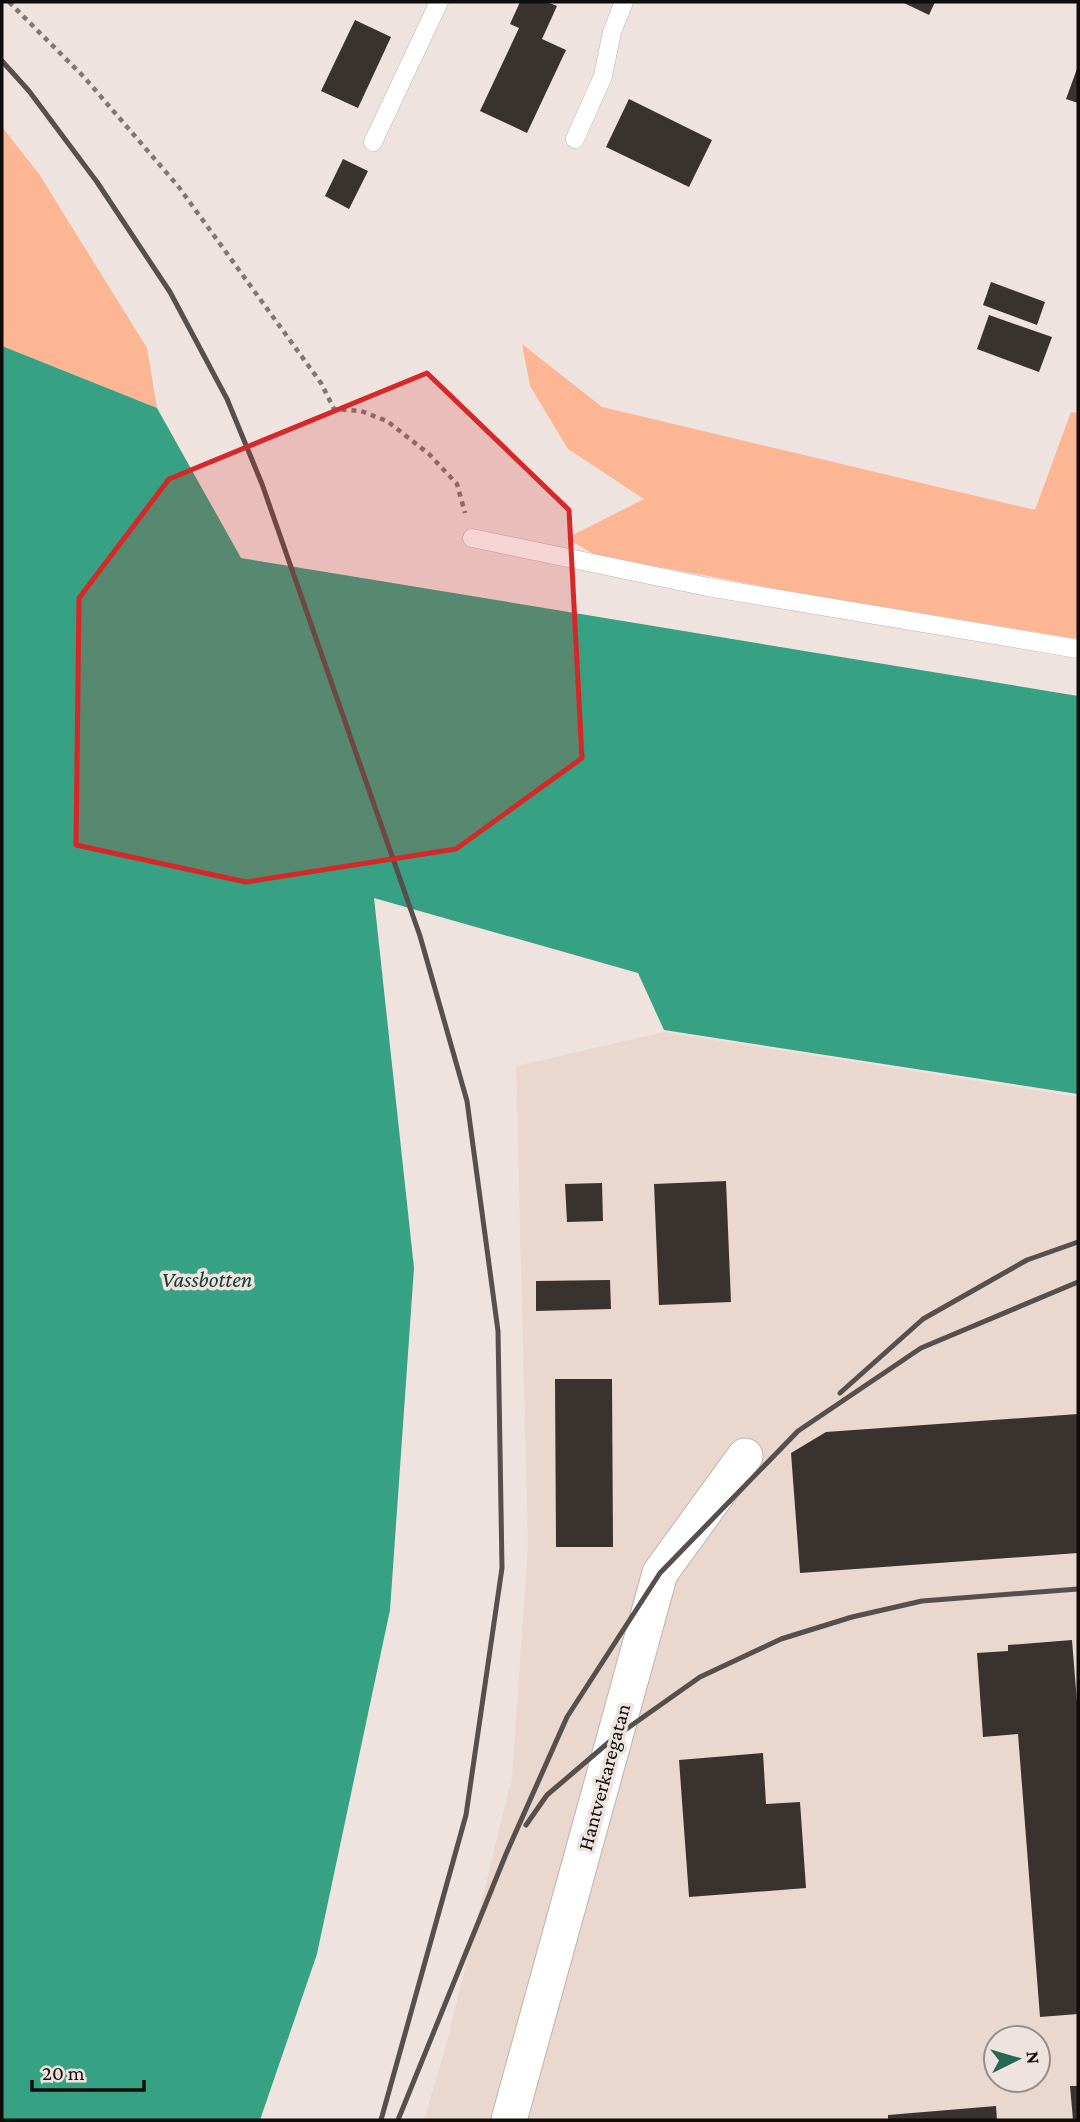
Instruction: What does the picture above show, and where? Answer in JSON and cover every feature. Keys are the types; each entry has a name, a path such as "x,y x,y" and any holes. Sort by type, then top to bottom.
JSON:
{"street":[{"name":"Hantverkaregatan","path":"509,2120 660,1573 746,1456"}],"lane":[{"path":"373,142 439,2"},
{"path":"575,139 603,76 612,32 624,2"},
{"path":"472,538 708,587 1078,649"}],"path":[{"path":"9,2 84,77 178,186 321,383 334,409 360,411 387,421 429,454 457,484 472,538"}],"highlighted area":[{"path":"427,373 569,510 582,758 456,849 246,882 76,845 79,598 169,479"}],"shaded area":[{"path":"2,127 39,174 147,348 157,408 2,346"},
{"path":"522,344 602,407 1035,510 1071,412 1078,413 1078,639 793,592 595,555 567,538 644,499 568,449 530,386"},
{"path":"664,1032 1078,1097 1078,2120 424,2120 446,2046 512,1777 528,1547 516,1066"}],"water":[{"name":"Vassbotten","path":"2,346 157,408 241,558 1078,696 1078,1094 664,1030 638,973 374,898 414,1268 390,1610 317,1954 260,2120 2,2120"}],"building":[{"path":"520,2 547,2 557,6 542,39 566,50 527,133 480,111 519,28 510,24"},
{"path":"902,2 935,2 929,15"},
{"path":"355,20 391,37 358,108 321,91"},
{"path":"1078,66 1078,103 1066,99"},
{"path":"629,99 712,140 689,187 606,147"},
{"path":"343,159 368,171 349,209 325,196"},
{"path":"991,282 1045,302 1037,325 983,305"},
{"path":"989,315 1052,337 1039,372 977,349"},
{"path":"726,1181 731,1302 659,1305 654,1184"},
{"path":"602,1183 603,1221 567,1222 565,1184"},
{"path":"610,1280 611,1309 536,1311 536,1281"},
{"path":"555,1379 612,1379 613,1547 556,1547"},
{"path":"1078,1414 1078,1553 800,1573 791,1453 826,1432"},
{"path":"1072,1640 1078,1715 1078,2014 1040,2017 1018,1734 983,1737 977,1653 1008,1651 1008,1645"},
{"path":"763,1753 766,1804 800,1802 806,1888 689,1897 679,1760"},
{"path":"1070,2086 1078,2086 1078,2120 1073,2120"},
{"path":"996,2106 997,2120 888,2120 888,2115"}],"railway":[{"path":"2,61 29,91 97,182 170,292 227,399 262,484 420,936 467,1101 498,1331 502,1568 466,1815 381,2120"},
{"path":"840,1393 923,1319 1027,1260 1078,1242"},
{"path":"398,2120 506,1854 567,1717 660,1573 798,1431 921,1348 1078,1282"},
{"path":"526,1825 547,1795 615,1737 700,1677 781,1639 852,1617 922,1601 1078,1589"}]}
